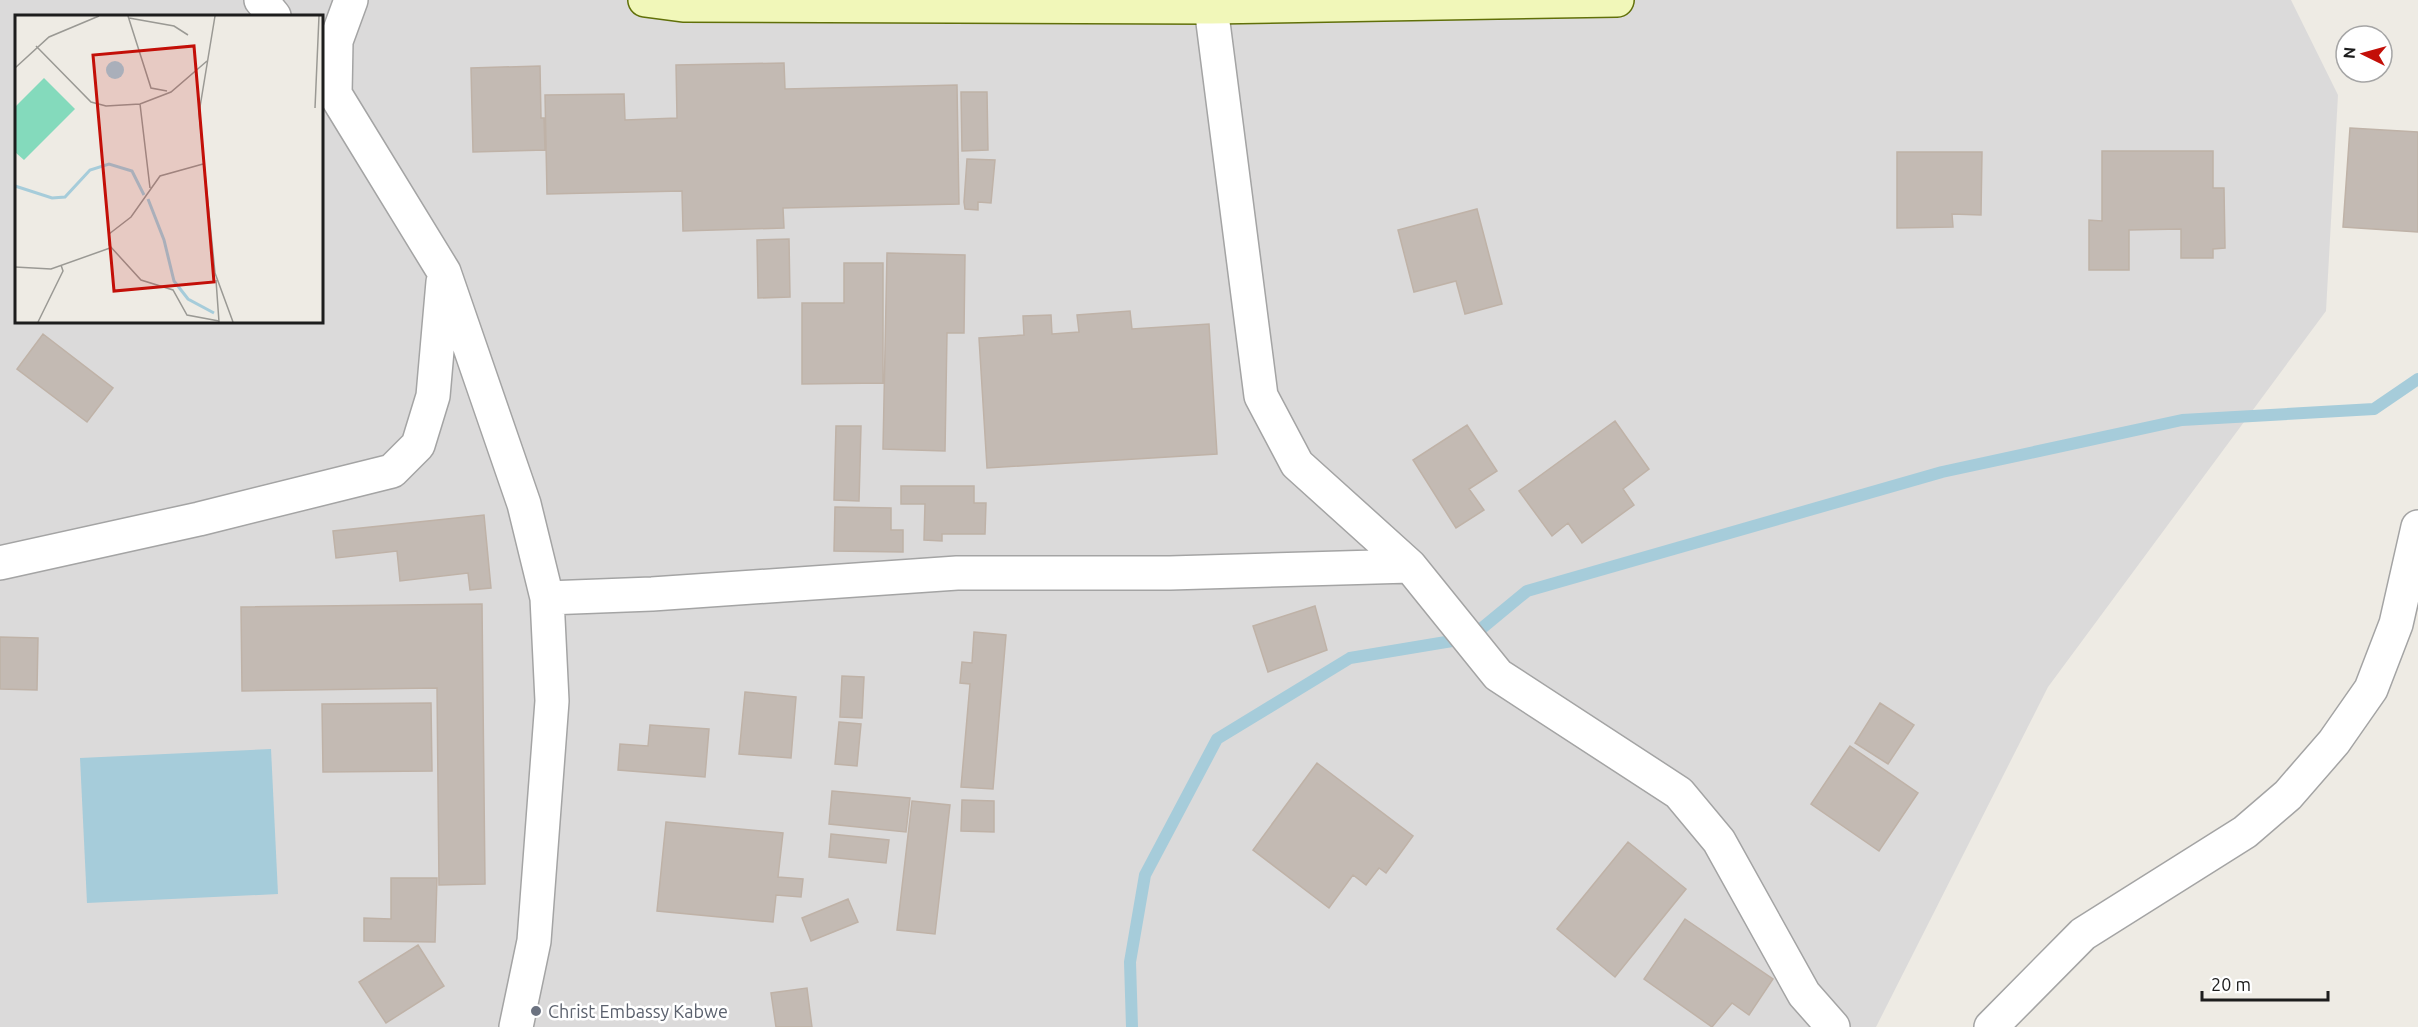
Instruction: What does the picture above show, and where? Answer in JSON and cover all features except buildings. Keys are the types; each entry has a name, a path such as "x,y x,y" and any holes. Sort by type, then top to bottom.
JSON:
{"street":[{"path":"261,0 273,15"},
{"path":"351,0 336,41 328,85 444,272 524,504 547,598 552,700 534,941 516,1027"},
{"path":"645,0 695,6 1211,7 1617,0"},
{"path":"1211,7 1261,396 1297,464 1410,566 1498,675 1679,793 1719,841 1804,994 1833,1027"},
{"path":"0,563 199,519 392,471 418,445 433,396 444,272"},
{"path":"1991,1027 2083,934 2245,832 2288,795 2334,742 2371,689 2392,635 2418,527"},
{"path":"547,598 652,594 957,573 1170,573 1410,566"}],"shaded area":[{"path":"0,0 2291,0 2338,95 2326,311 2048,687 1876,1027 0,1027"}],"water":[{"path":"271,749 278,894 87,903 80,758"}],"waterway":[{"path":"1132,1027 1130,962 1145,875 1217,739 1350,658 1470,638 1527,591 1942,472 2182,420 2374,409 2418,379"}],"place":[{"name":"Christ Embassy Kabwe","path":"536,1011"}]}
